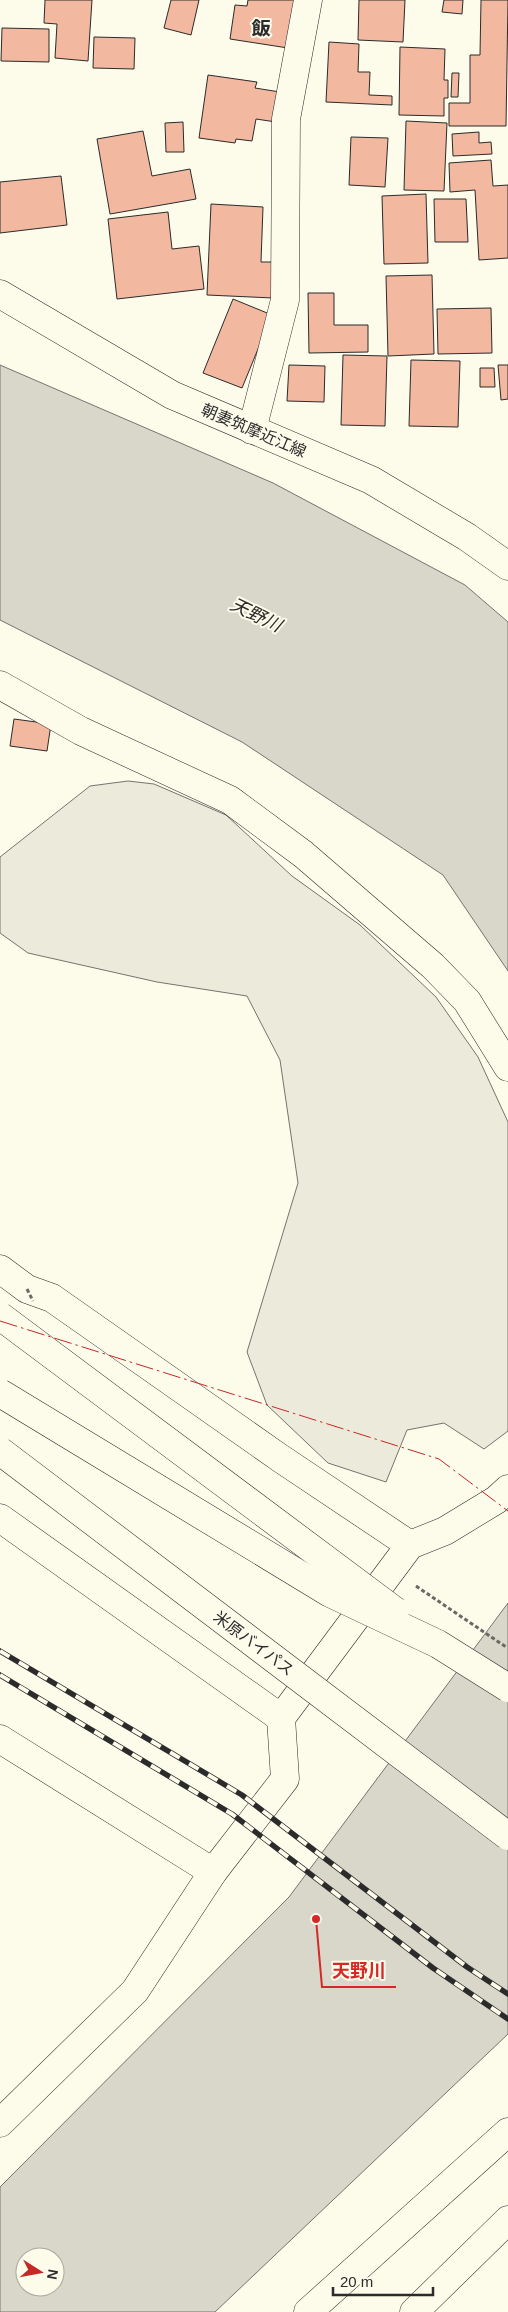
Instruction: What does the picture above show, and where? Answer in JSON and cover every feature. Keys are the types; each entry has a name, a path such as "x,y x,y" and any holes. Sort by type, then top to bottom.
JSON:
{"main road":[{"path":"252,430 285,300 286,118 308,0"},
{"name":"朝妻筑摩近江線","path":"0,294 172,395 370,480 467,538 508,566"},
{"path":"0,685 82,731 230,800 303,854 394,930 467,1001 508,1067"},
{"path":"0,1269 27,1288 52,1298 280,1458 410,1545"},
{"path":"0,1316 438,1644 508,1688"},
{"path":"0,1393 330,1593 438,1644"},
{"name":"米原バイパス","path":"0,1451 508,1836"},
{"path":"0,2123 135,1990 213,1872 286,1779 280,1718 410,1545 445,1531 496,1500 508,1489"},
{"path":"0,1518 280,1718"},
{"path":"0,1739 213,1872"},
{"path":"308,2312 508,2132"},
{"path":"414,2312 508,2220"}],"shaded area":[{"path":"128,781 154,784 226,815 292,876 360,925 436,997 478,1057 508,1122 508,1431 484,1449 444,1423 407,1430 386,1482 328,1463 267,1405 247,1352 298,1183 280,1060 247,996 157,982 28,953 0,933 0,857 90,786"}],"water":[{"path":"0,365 273,483 465,585 508,622 508,971 443,875 242,742 0,620"},
{"path":"508,1603 508,2034 215,2312 0,2312 0,2187 289,1897"}],"building":[{"path":"45,0 92,0 88,61 55,58 57,24 44,23"},
{"path":"171,0 199,0 191,35 164,28"},
{"path":"248,0 298,0 288,48 230,39 235,5 247,6"},
{"path":"359,0 405,0 403,42 358,40"},
{"path":"444,0 463,0 462,14 442,12"},
{"path":"481,0 508,0 506,126 449,126 449,103 470,103 470,55 480,55"},
{"path":"2,28 49,29 49,62 1,61"},
{"path":"94,37 135,38 134,69 93,68"},
{"path":"329,42 359,44 358,72 370,72 369,95 392,96 392,105 326,102"},
{"path":"400,47 445,49 444,80 448,80 448,98 444,98 444,116 399,115"},
{"path":"452,73 459,73 458,97 451,97"},
{"path":"208,75 257,82 255,88 280,92 276,122 256,119 252,141 236,139 235,143 199,138"},
{"path":"406,121 447,123 444,191 404,190"},
{"path":"183,122 184,152 166,152 165,123"},
{"path":"143,131 152,176 190,169 196,199 110,214 97,139"},
{"path":"479,132 479,143 491,142 492,154 453,156 452,134"},
{"path":"351,137 388,138 385,187 349,185"},
{"path":"491,160 493,186 508,185 508,258 479,260 475,190 450,192 449,163"},
{"path":"61,176 67,225 0,233 0,182"},
{"path":"426,194 428,263 384,264 382,196"},
{"path":"434,199 466,199 468,242 435,242"},
{"path":"211,204 263,207 261,262 275,262 273,298 207,295"},
{"path":"168,212 172,249 199,246 204,289 117,299 108,219"},
{"path":"432,275 434,354 388,356 386,276"},
{"path":"308,293 334,293 334,325 368,325 368,352 309,353"},
{"path":"233,299 272,315 242,388 203,373"},
{"path":"491,308 492,353 438,354 437,309"},
{"path":"343,355 387,356 385,426 341,425"},
{"path":"411,360 460,361 458,427 409,426"},
{"path":"289,365 325,366 324,402 287,401"},
{"path":"498,365 508,365 508,399 501,400"},
{"path":"480,368 494,368 495,387 480,387"},
{"path":"14,719 51,724 47,751 10,746"}],"railway":[{"path":"0,1651 242,1795 467,1967 508,1994"},
{"path":"0,1675 232,1814 433,1968 508,2019"}],"power":[{"path":"0,1321 439,1459 508,1511"}],"place":[{"name":"天野川","path":"316,1919"}],"district":[{"name":"飯","path":"261,28"}]}
